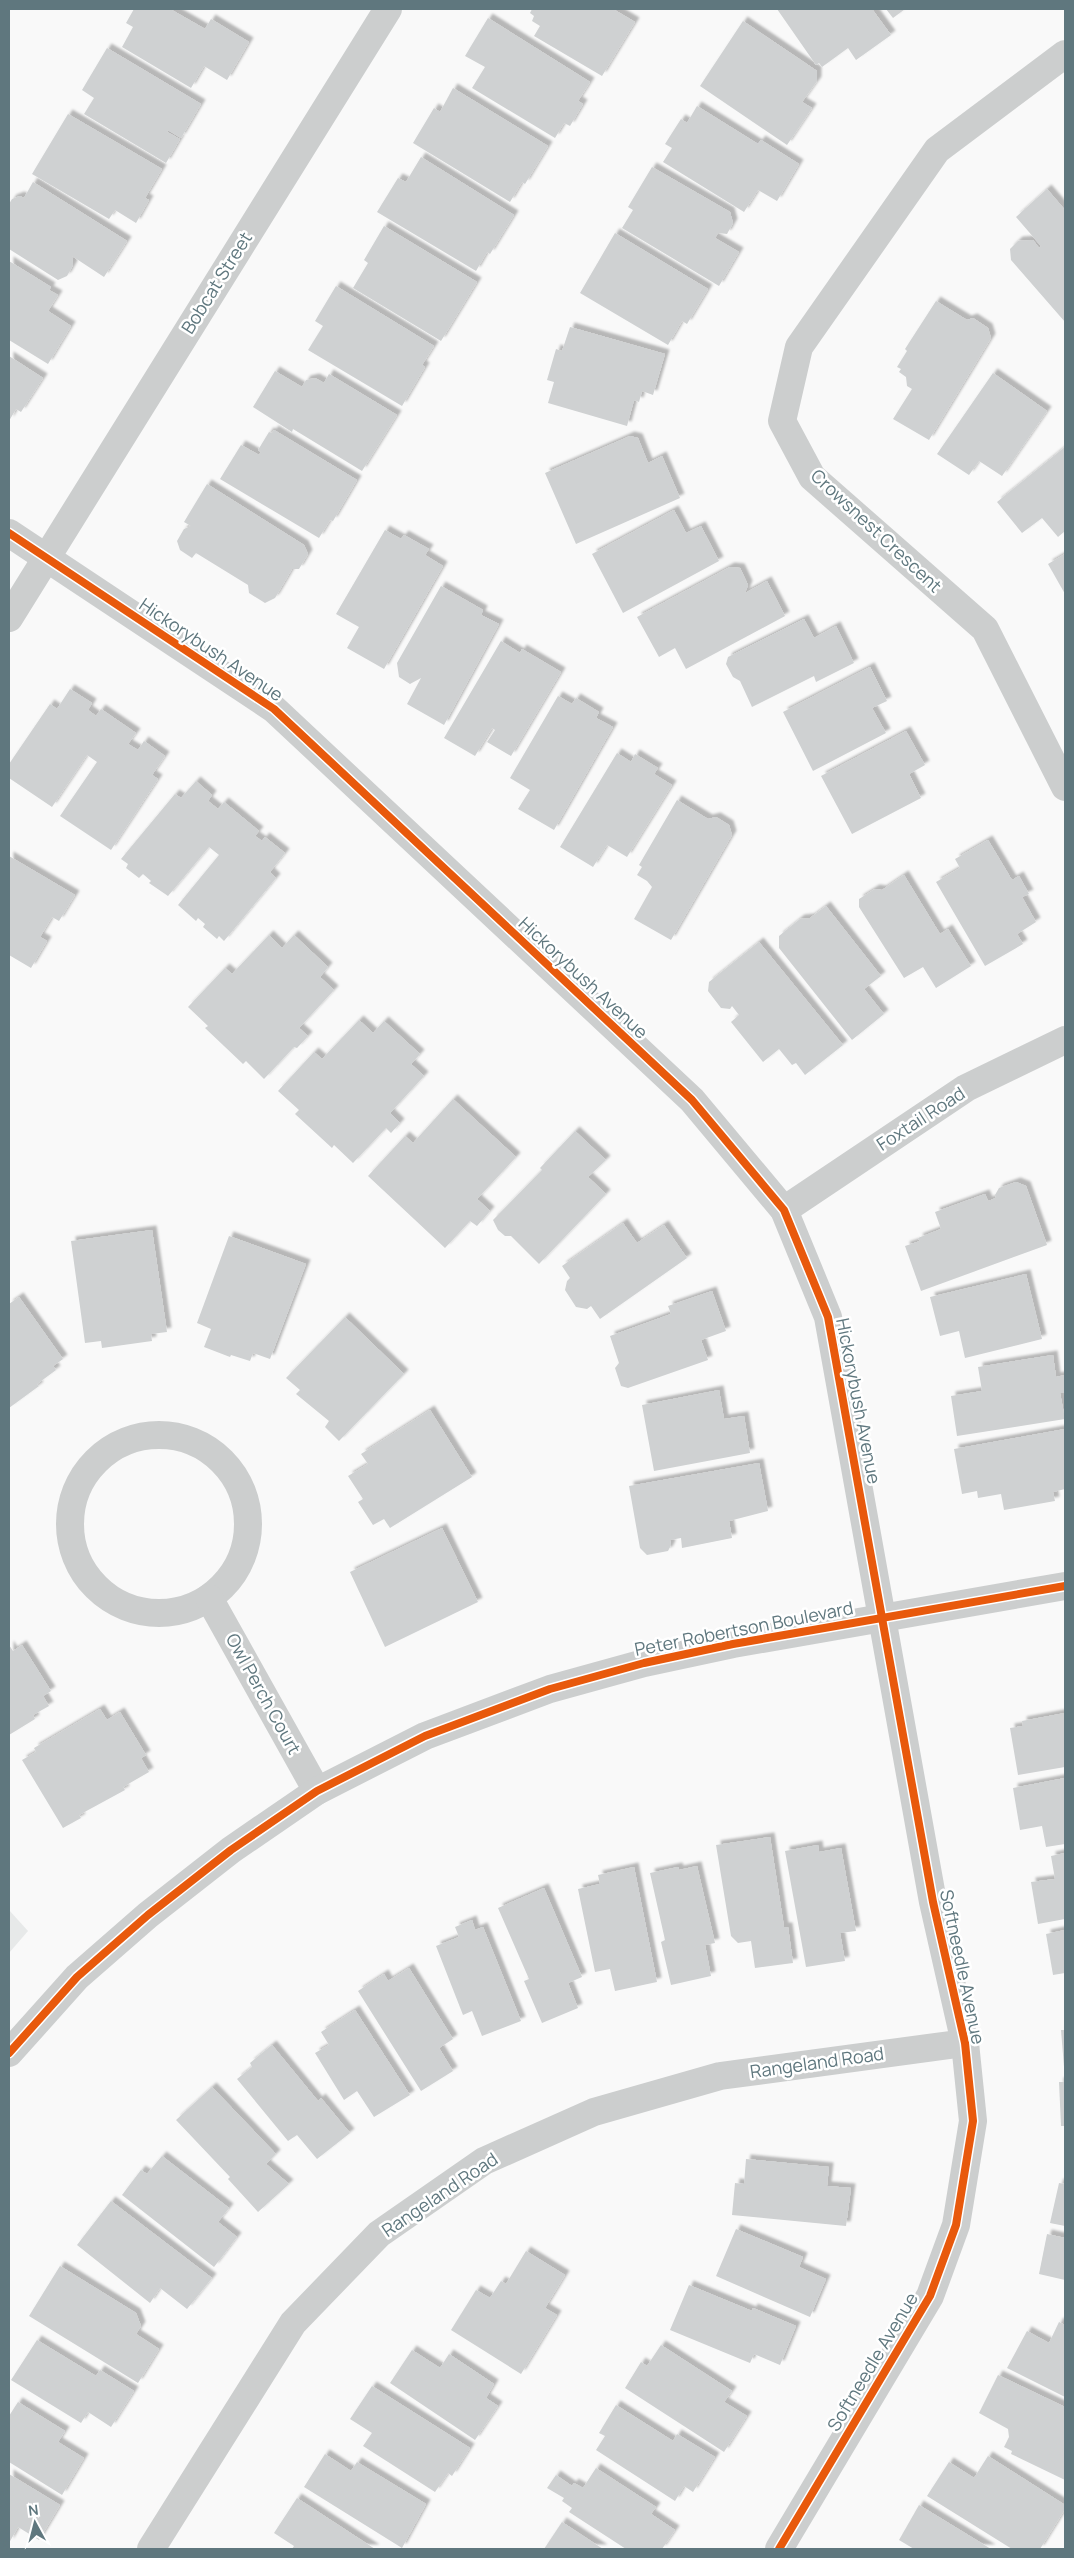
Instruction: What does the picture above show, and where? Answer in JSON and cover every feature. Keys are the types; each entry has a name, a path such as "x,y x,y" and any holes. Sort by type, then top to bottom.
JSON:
{"street":[{"name":"Bobcat Street","path":"9,618 388,9"},
{"name":"Crowsnest Crescent","path":"1065,54 938,150 799,346 782,421 812,476 985,629 1065,787"},
{"name":"Hickorybush Avenue","path":"9,532 274,709 692,1100 784,1210 828,1317 883,1618"},
{"name":"Foxtail Road","path":"784,1210 966,1088 1065,1040"},
{"path":"170,1435 200,1444 225,1463 242,1488 249,1518 245,1549 232,1577 209,1598 183,1610 156,1612 128,1608 104,1593 84,1573 73,1547 70,1519 76,1492 90,1467 111,1449 140,1436 170,1435"},
{"name":"Peter Robertson Boulevard","path":"13,2038 77,1977 148,1914 231,1850 317,1791 425,1736 550,1689 644,1662 733,1644 1065,1586"},
{"name":"Owl Perch Court","path":"209,1598 317,1791"},
{"name":"Softneedle Avenue","path":"779,2549 930,2296 956,2225 973,2121 965,2044 933,1902 883,1618"},
{"name":"Rangeland Road","path":"151,2549 292,2323 379,2234 484,2161 594,2112 720,2076 965,2044"}],"shaded area":[{"path":"9,1910 28,1931 9,1953"}],"building":[{"path":"134,9 170,9 205,29 211,19 249,42 227,80 204,66 191,88 122,47 133,27 126,23"},
{"path":"532,9 613,9 635,22 602,76 534,36 540,26 532,21 534,16 530,13"},
{"path":"777,9 872,9 891,35 856,60 848,48 822,67 819,63 816,65"},
{"path":"886,9 905,9 893,18"},
{"path":"488,18 590,82 578,101 583,104 570,126 564,123 555,138 472,88 485,67 465,56"},
{"path":"743,21 817,71 817,81 802,102 812,108 787,145 700,86"},
{"path":"107,48 201,104 181,138 168,130 167,132 180,139 166,163 84,114 94,98 82,90"},
{"path":"453,88 548,146 525,184 522,182 510,202 413,143 434,108 440,112"},
{"path":"697,106 758,144 761,140 799,164 777,201 758,190 744,212 663,162 672,148 665,144 681,119 687,123"},
{"path":"68,114 162,169 145,198 149,200 136,223 115,210 109,219 32,174"},
{"path":"421,157 514,215 490,254 487,252 476,271 377,212 398,178 406,182"},
{"path":"652,167 730,212 733,223 727,234 718,233 715,238 739,252 719,286 622,228 633,210 628,207"},
{"path":"33,182 127,241 104,277 72,256 73,265 67,276 58,280 9,249 9,204 12,199 20,196 24,198"},
{"path":"1047,189 1065,210 1065,322 1011,260 1010,249 1018,241 1033,240 1039,248 1041,246 1016,217"},
{"path":"384,226 477,282 441,341 353,288 368,263 364,260"},
{"path":"615,233 708,289 687,324 682,321 668,345 580,293"},
{"path":"9,261 51,287 49,290 58,295 48,311 71,326 48,364 9,340"},
{"path":"336,286 434,346 422,365 425,367 402,406 308,350 323,326 315,321"},
{"path":"936,301 967,320 973,318 988,328 991,338 929,440 893,419 912,389 907,386 906,377 899,372 901,369 897,367 907,351 905,349"},
{"path":"570,327 665,354 653,395 642,391 639,402 634,400 627,426 548,403 554,382 547,380 556,349 562,351"},
{"path":"9,356 43,378 21,412 16,409 9,421"},
{"path":"275,371 302,387 306,380 315,378 324,383 329,374 397,415 362,471 293,429 292,432 253,407"},
{"path":"993,373 1047,411 1002,476 979,461 969,475 937,454"},
{"path":"274,430 357,480 333,521 330,520 319,538 220,479 241,445 259,455 261,452 258,450 269,432 272,433"},
{"path":"630,436 638,438 648,463 662,456 680,498 576,544 545,473"},
{"path":"1065,447 1065,531 1058,537 1042,518 1022,533 997,502"},
{"path":"207,484 304,545 308,554 299,569 292,569 275,598 265,603 249,593 248,585 196,553 192,558 180,550 177,541 184,529 191,526 184,522"},
{"path":"674,510 686,533 682,535 701,526 719,561 623,613 592,554"},
{"path":"385,530 401,539 404,535 429,549 425,555 443,566 384,669 347,648 359,627 336,614"},
{"path":"1065,554 1065,594 1048,564"},
{"path":"730,567 740,568 748,585 745,593 767,581 785,616 686,669 675,648 659,657 637,617"},
{"path":"441,586 483,610 481,615 499,624 444,725 407,704 421,678 410,684 399,677 397,663"},
{"path":"804,619 814,638 836,626 854,663 816,682 814,676 752,707 740,681 733,677 726,664 728,657"},
{"path":"501,641 520,653 522,649 561,672 511,756 487,742 495,730 492,728 475,756 444,738"},
{"path":"870,667 887,701 872,708 886,733 813,771 783,712"},
{"path":"70,689 92,703 88,710 96,716 101,709 136,733 128,744 138,750 144,741 165,756 152,775 158,779 111,850 60,816 97,762 87,755 52,807 9,778 9,764 50,704 57,709"},
{"path":"558,696 572,704 576,698 599,712 596,718 613,727 554,830 518,809 530,790 510,778"},
{"path":"906,731 925,765 909,774 921,798 852,834 821,776"},
{"path":"617,753 631,762 635,754 658,768 654,774 672,785 627,857 607,845 593,867 560,847"},
{"path":"196,781 212,795 208,801 218,809 224,802 259,831 255,836 262,841 265,837 285,853 270,872 276,878 224,941 219,936 217,939 203,927 205,924 198,918 196,921 178,905 219,855 209,847 168,896 149,883 151,881 143,874 139,878 126,868 128,864 121,859 175,794 181,798"},
{"path":"677,800 708,819 716,817 729,825 732,835 671,940 634,919 652,887 647,881 637,875 642,867 639,865"},
{"path":"988,840 1012,880 1019,876 1029,894 1022,897 1036,922 1017,934 1023,944 985,966 936,882 960,868 955,859"},
{"path":"9,856 75,895 59,921 52,917 40,937 47,941 31,968 9,955"},
{"path":"904,875 940,934 948,929 971,966 936,988 923,967 904,978 859,907 859,899 875,889 882,890"},
{"path":"826,906 881,976 864,989 884,1014 852,1040 779,948 779,936 800,919 810,918"},
{"path":"269,935 282,948 294,935 328,967 320,977 334,990 299,1028 308,1036 297,1048 294,1047 264,1079 246,1061 243,1064 205,1028 208,1026 188,1007 225,968 232,974"},
{"path":"759,942 843,1045 805,1075 796,1063 792,1065 779,1049 763,1062 731,1022 739,1015 732,1006 730,1009 721,1008 708,991 709,982"},
{"path":"359,1020 373,1033 384,1021 420,1054 411,1064 424,1076 390,1113 400,1123 391,1133 386,1128 353,1163 334,1145 332,1148 295,1114 299,1110 278,1091 314,1052 322,1059"},
{"path":"453,1099 516,1157 477,1199 490,1211 477,1226 470,1221 445,1248 368,1176 405,1136 413,1143"},
{"path":"575,1131 606,1160 588,1177 606,1194 539,1264 511,1236 505,1236 498,1230 493,1220 542,1170 540,1168"},
{"path":"1016,1182 1026,1186 1047,1245 921,1291 905,1246 920,1241 918,1238 941,1229 935,1212 985,1194 988,1201 996,1198 995,1195 999,1188"},
{"path":"623,1223 637,1243 664,1225 687,1258 600,1319 591,1306 587,1309 576,1307 565,1290 567,1281 570,1278 562,1266"},
{"path":"152,1230 167,1332 151,1334 152,1341 102,1348 101,1341 85,1343 71,1241"},
{"path":"229,1236 306,1264 270,1359 253,1353 250,1361 231,1355 230,1357 204,1347 211,1329 197,1323"},
{"path":"1026,1274 1042,1339 965,1358 959,1331 940,1336 930,1297"},
{"path":"712,1291 726,1331 701,1340 708,1360 628,1388 621,1386 615,1368 619,1363 610,1336 671,1314 668,1306"},
{"path":"19,1297 63,1359 53,1366 56,1370 37,1384 39,1386 9,1408 9,1304"},
{"path":"345,1317 404,1374 339,1441 325,1427 329,1421 296,1394 300,1390 286,1378"},
{"path":"1053,1355 1056,1377 1065,1375 1065,1393 1060,1393 1065,1419 957,1436 951,1396 982,1391 978,1367"},
{"path":"719,1390 724,1419 744,1416 750,1453 654,1471 642,1405"},
{"path":"430,1410 472,1477 390,1528 384,1519 373,1525 358,1502 363,1499 348,1476 368,1464 361,1454"},
{"path":"1065,1429 1065,1489 1053,1492 1055,1501 1004,1510 1001,1494 978,1498 977,1491 962,1494 954,1449"},
{"path":"759,1463 768,1511 729,1521 732,1538 682,1548 681,1538 670,1540 671,1545 668,1551 647,1555 640,1548 629,1486"},
{"path":"442,1528 478,1602 385,1647 350,1572"},
{"path":"9,1645 13,1651 22,1645 51,1691 43,1696 49,1706 33,1715 35,1719 9,1735"},
{"path":"100,1709 107,1720 120,1712 146,1755 141,1758 149,1772 123,1787 125,1790 79,1815 81,1818 63,1828 22,1760 36,1752 34,1748"},
{"path":"1065,1713 1065,1767 1018,1775 1010,1728 1023,1726 1022,1721"},
{"path":"1065,1778 1065,1844 1046,1847 1042,1826 1020,1830 1013,1788"},
{"path":"770,1837 784,1927 788,1927 793,1963 755,1968 751,1941 738,1943 731,1936 716,1845"},
{"path":"818,1845 819,1852 841,1848 856,1931 840,1933 845,1961 806,1967 785,1851"},
{"path":"1065,1853 1065,1919 1038,1924 1031,1882 1055,1879 1051,1856"},
{"path":"697,1866 715,1943 705,1945 711,1976 671,1985 661,1942 665,1940 650,1873 678,1867 679,1870"},
{"path":"634,1867 657,1982 615,1991 610,1969 595,1972 578,1889 600,1884 598,1875"},
{"path":"544,1888 582,1977 568,1983 578,2008 542,2023 524,1981 529,1979 498,1908"},
{"path":"472,1920 475,1930 483,1927 521,2021 482,2036 472,2011 463,2015 436,1946 459,1937 455,1927"},
{"path":"1065,1930 1065,1973 1053,1975 1046,1934"},
{"path":"409,1968 453,2039 439,2048 453,2071 421,2091 358,1991 384,1974 388,1981"},
{"path":"355,2010 410,2095 374,2117 357,2091 344,2100 315,2053 329,2045 321,2032"},
{"path":"1061,2030 1065,2030 1065,2067 1064,2067"},
{"path":"272,2045 318,2101 321,2098 350,2133 317,2159 297,2135 288,2141 237,2079 252,2067 250,2063"},
{"path":"1059,2082 1065,2082 1065,2126 1061,2126"},
{"path":"212,2087 276,2154 266,2164 289,2184 258,2212 228,2179 230,2177 176,2120"},
{"path":"162,2156 229,2208 218,2222 237,2237 214,2267 122,2195 141,2170 147,2174"},
{"path":"746,2159 829,2167 827,2186 851,2188 846,2226 732,2215 735,2183 744,2184"},
{"path":"1059,2183 1065,2184 1065,2226 1050,2223"},
{"path":"111,2201 212,2278 187,2309 160,2288 150,2303 77,2245"},
{"path":"736,2229 803,2257 799,2267 826,2279 810,2317 716,2276"},
{"path":"1047,2234 1065,2238 1065,2280 1039,2274"},
{"path":"526,2251 565,2275 545,2308 557,2315 521,2374 451,2330 476,2290 490,2298 501,2281 506,2284"},
{"path":"60,2266 136,2313 141,2326 136,2334 159,2349 138,2383 29,2316"},
{"path":"689,2285 752,2311 753,2308 796,2326 780,2365 754,2354 750,2363 670,2330"},
{"path":"1059,2322 1065,2325 1065,2397 1007,2368 1027,2331 1049,2343"},
{"path":"37,2340 96,2376 100,2370 134,2391 111,2427 88,2412 81,2423 11,2380"},
{"path":"661,2345 732,2391 724,2402 747,2416 724,2452 625,2388 641,2362 647,2366"},
{"path":"412,2350 440,2368 449,2354 494,2384 486,2398 498,2406 475,2440 390,2383"},
{"path":"998,2375 1065,2407 1065,2480 1011,2454 1012,2451 1004,2447 1009,2437 1008,2429 979,2413"},
{"path":"372,2386 470,2448 452,2476 448,2473 435,2492 363,2446 372,2433 350,2419"},
{"path":"18,2402 65,2431 58,2442 84,2458 62,2495 9,2462 9,2416"},
{"path":"616,2405 673,2441 677,2434 715,2457 693,2492 684,2486 675,2501 596,2450 605,2436 599,2433"},
{"path":"325,2454 351,2471 357,2462 426,2504 402,2548 304,2487"},
{"path":"988,2456 1065,2505 1065,2509 1040,2549 1012,2549 927,2496 949,2462 974,2478"},
{"path":"596,2468 656,2507 651,2514 675,2530 662,2549 626,2549 569,2512 572,2508 562,2501 564,2498 547,2488 556,2475 572,2486 574,2483 583,2488"},
{"path":"9,2474 60,2505 39,2540 18,2527 9,2543"},
{"path":"297,2498 375,2549 292,2549 294,2546 274,2533"},
{"path":"919,2505 991,2549 914,2549 899,2540"},
{"path":"562,2522 603,2549 544,2549"}],"cycle path":[{"path":"9,533 274,709 692,1100 784,1210 828,1317 933,1902 965,2043 973,2121 956,2225 930,2296 779,2549"},
{"path":"9,2053 77,1977 148,1915 231,1850 317,1791 425,1736 550,1689 644,1663 733,1644 1065,1586"}]}
